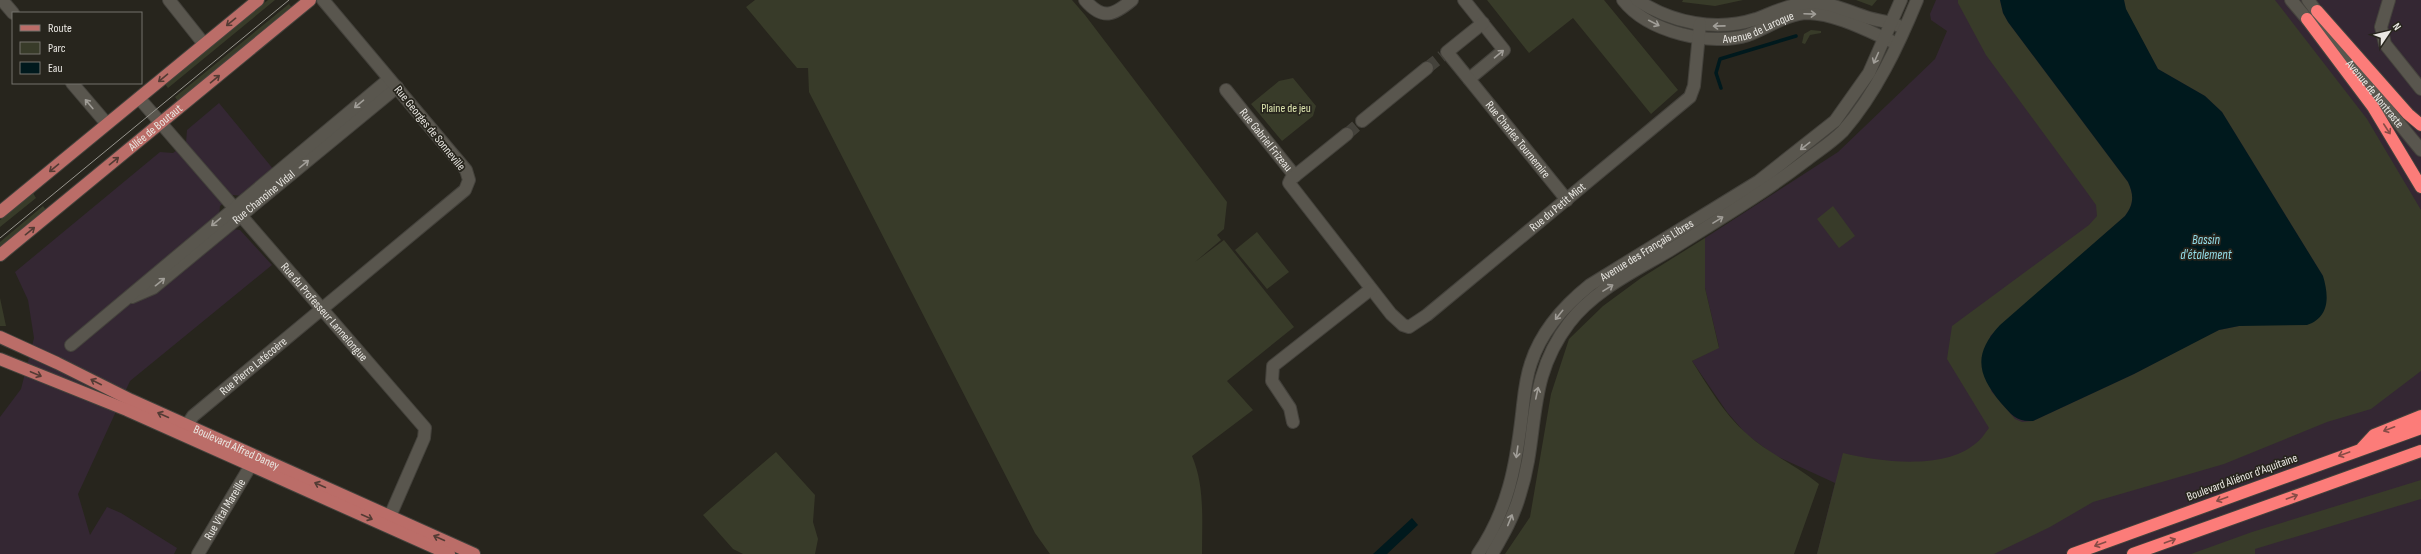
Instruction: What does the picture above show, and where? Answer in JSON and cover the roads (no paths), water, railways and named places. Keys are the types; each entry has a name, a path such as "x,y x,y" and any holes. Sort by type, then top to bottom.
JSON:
{"highway":[{"path":"2317,11 2408,114 2421,125"},
{"path":"2306,19 2373,107 2421,187"},
{"path":"2362,448 2374,435 2421,416"},
{"name":"Boulevard Aliénor d'Aquitaine","path":"2073,554 2362,448 2421,428"},
{"path":"2133,554 2421,451"}],"main road":[{"path":"0,212 258,0"},
{"name":"Allée de Boutaut","path":"0,256 310,0"},
{"name":"Boulevard Alfred Daney","path":"0,337 187,425 474,554"},
{"name":"Boulevard Alfred Daney","path":"0,359 127,410 449,554"}],"street":[{"path":"2,0 12,12"},
{"path":"169,0 204,44"},
{"name":"Rue Georges de Sonneville","path":"321,309 465,190 470,180 466,170 323,0"},
{"path":"1085,0 1090,6 1103,13 1116,13 1132,0"},
{"path":"1464,0 1504,50 1469,79"},
{"name":"Avenue de Laroque","path":"1623,0 1644,17 1675,32 1698,39 1733,38 1763,29 1793,16 1807,13 1843,21 1898,43"},
{"name":"Avenue de Laroque","path":"1637,0 1668,16 1700,24 1717,26 1742,23 1789,6 1806,3 1824,3 1867,18 1892,22 1905,28"},
{"name":"Avenue des Français Libres","path":"1478,554 1497,524 1510,489 1521,421 1524,390 1531,362 1542,338 1560,314 1590,284 1759,181 1820,135 1835,121 1862,86 1901,0"},
{"name":"Avenue des Français Libres","path":"1492,554 1506,530 1520,494 1528,463 1537,393 1543,370 1569,323 1598,294 1750,200 1842,131 1871,93 1898,43 1917,0"},
{"name":"Avenue de Nontraste","path":"2291,0 2306,19 2344,56 2421,150"},
{"name":"Avenue de Nontraste","path":"2308,0 2317,11 2344,56"},
{"path":"2389,0 2381,27 2385,44 2421,89"},
{"name":"Rue Charles Tournemire","path":"1483,23 1445,54 1469,79 1567,200"},
{"name":"Rue du Petit Miot","path":"1295,176 1290,183 1292,189 1397,321 1410,327 1417,324 1690,97 1694,86 1700,24"},
{"path":"1362,122 1427,68"},
{"name":"Rue Chanoine Vidal","path":"71,345 126,300 153,288 237,211 393,83"},
{"path":"73,84 107,124"},
{"name":"Rue Gabriel Frizeau","path":"1226,90 1295,176 1347,134"},
{"name":"Rue du Professeur Lannelongue","path":"139,98 425,428 424,438 390,516"},
{"path":"1293,422 1290,408 1272,381 1273,366 1371,289"},
{"name":"Rue Pierre Latécoère","path":"187,425 193,416 321,309"},
{"name":"Rue Vital Mareille","path":"198,554 251,465"}],"water":[{"name":"Bassin d'étalement","path":"2000,0 2124,0 2126,9 2158,69 2205,96 2222,112 2323,276 2327,298 2324,311 2320,317 2307,325 2239,326 2219,330 2134,374 2033,421 2018,419 2011,414 1993,393 1983,373 1981,364 1985,345 2000,325 2125,216 2130,207 2132,195 2128,182 2008,22 2003,13"},
{"path":"1412,518 1418,525 1387,554 1373,554"}],"waterway":[{"path":"1721,88 1716,73 1720,59 1796,36"}],"tunnel":[{"path":"1427,68 1442,56"},
{"path":"1347,134 1362,121"}],"tram line":[{"path":"0,238 289,0"}],"park label":[{"name":"Plaine de jeu","path":"1286,108"}]}
